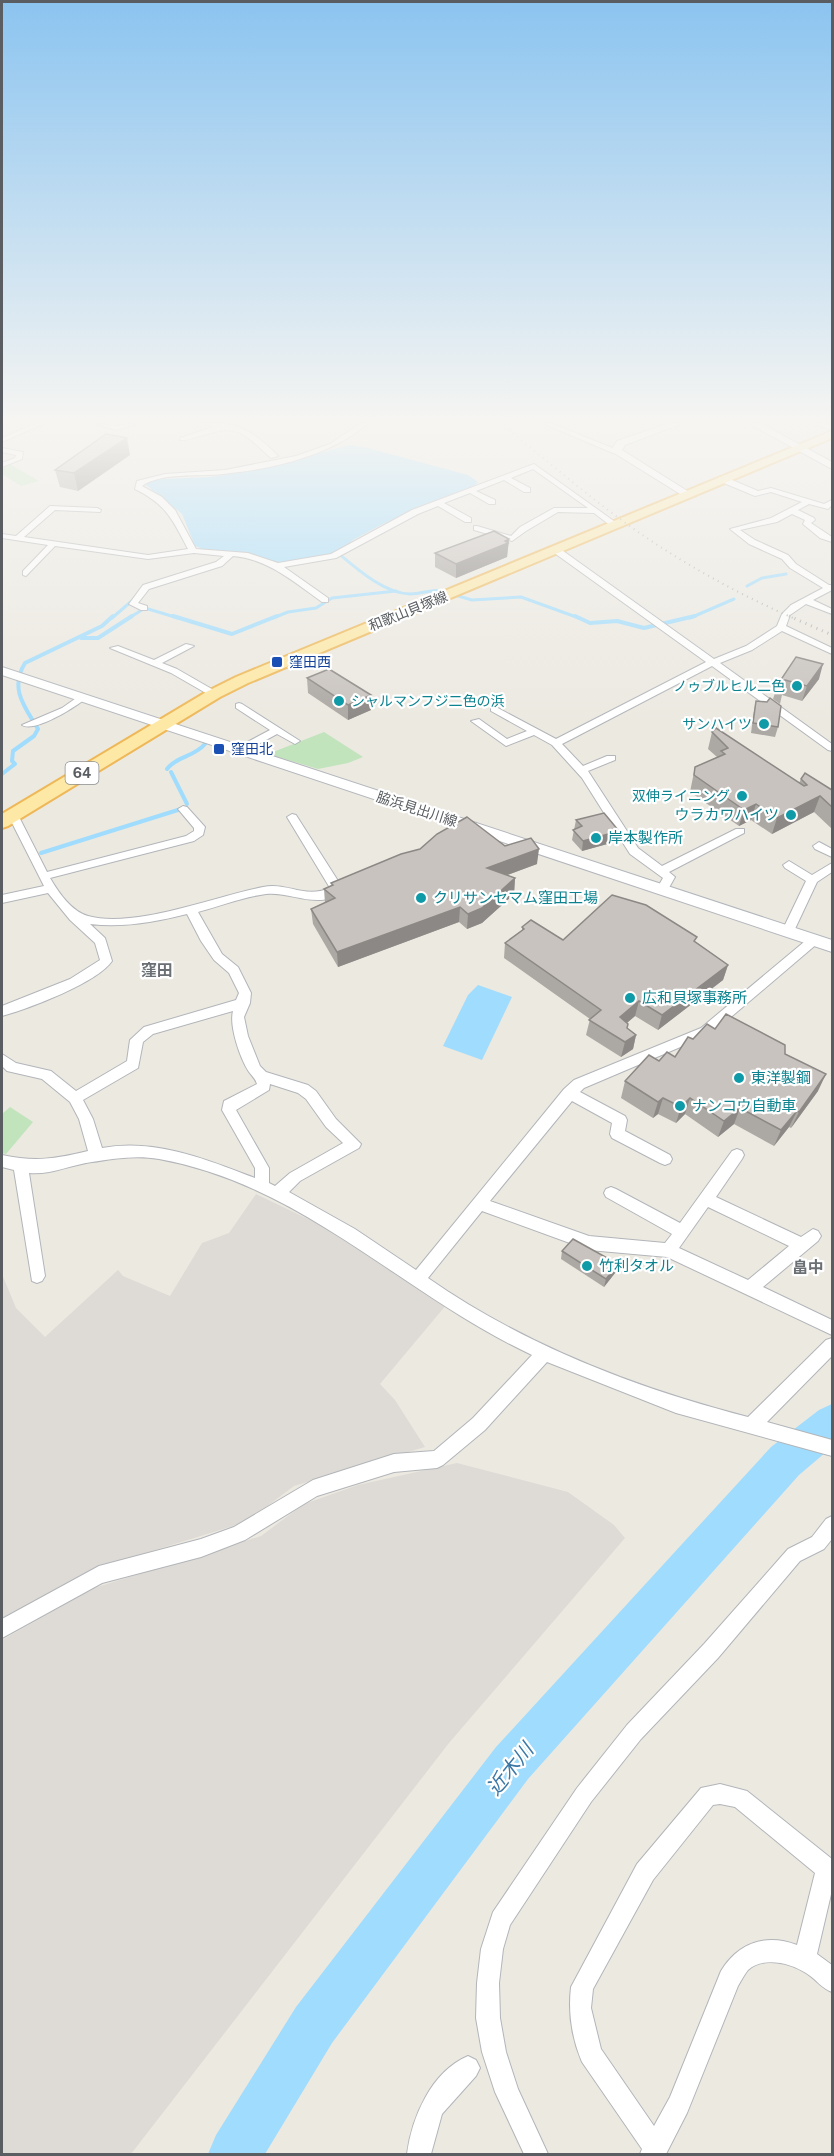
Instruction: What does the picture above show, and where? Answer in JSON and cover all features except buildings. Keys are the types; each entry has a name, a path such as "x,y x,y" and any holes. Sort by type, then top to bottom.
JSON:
{"main road":[{"name":"和歌山貝塚線","path":"7,819 214,694 287,661 614,524"}],"street":[{"path":"17,539 35,524"},
{"path":"179,524 194,551"},
{"path":"277,566 333,556 391,524"},
{"path":"477,528 512,539 533,524"},
{"path":"556,743 662,691 714,662 749,648 781,627 786,614 794,607 830,588 793,566 785,557 752,542 734,529 758,524"},
{"path":"808,524 832,540"},
{"path":"2,536 148,557 194,551 248,555 277,566 325,600"},
{"path":"26,573 52,545"},
{"path":"556,550 832,748"},
{"path":"144,608 133,604 146,587 219,564 232,553"},
{"path":"807,601 832,612"},
{"path":"781,627 832,651"},
{"path":"154,663 189,645"},
{"path":"115,648 174,671 214,694"},
{"name":"脇浜見出川線","path":"2,671 832,946"},
{"path":"27,725 65,710 82,698"},
{"path":"239,706 295,741"},
{"path":"494,709 556,743 582,770 630,846 669,877 662,890"},
{"path":"476,721 506,743 536,732"},
{"path":"240,750 277,730"},
{"path":"582,770 611,758"},
{"path":"44,876 190,839 199,833 200,827 183,809"},
{"path":"71,913 86,920 127,923 266,890 274,889 310,897 323,895 342,887 292,817"},
{"path":"2,1011 73,982 104,965 106,961 98,939 71,913 51,888 7,819"},
{"path":"452,834 468,826"},
{"path":"661,871 705,854 738,835"},
{"path":"819,846 832,854"},
{"path":"789,865 812,880"},
{"path":"788,931 812,880 832,867"},
{"path":"2,899 51,888"},
{"path":"190,908 205,938 219,957 234,970 245,993 244,1003 238,1017 241,1036 254,1069 261,1076 303,1089 311,1095 331,1123 354,1144 295,1177 277,1193"},
{"path":"98,939 115,923"},
{"path":"418,1279 569,1093 579,1084 706,1031 813,940"},
{"path":"75,1098 133,1064 136,1040 149,1030 244,1003"},
{"path":"2,1059 12,1067 46,1075 75,1098 86,1119 97,1156"},
{"path":"261,1076 264,1086 233,1101 229,1105 229,1110 262,1168 262,1186"},
{"path":"569,1093 620,1120 614,1139 665,1159"},
{"path":"2,1161 21,1167 48,1168 119,1151 150,1151 191,1161 262,1186 303,1204 490,1326 545,1353 655,1397 832,1448"},
{"path":"669,1250 737,1155"},
{"path":"21,1167 38,1276"},
{"path":"610,1193 683,1232"},
{"path":"706,1199 808,1241 749,1289"},
{"path":"479,1204 589,1243 669,1250 832,1328"},
{"path":"757,1426 832,1346"},
{"path":"2,1629 99,1575 201,1548 239,1534 313,1489 394,1463 437,1459 479,1425 545,1353"},
{"path":"536,2154 507,2092 494,2052 488,2018 488,1983 492,1949 501,1920 584,1795 634,1732 711,1651 794,1555 818,1543 832,1526"},
{"path":"805,1959 830,1871 740,1798 720,1794 708,1795 645,1872 582,1987 580,2008 590,2054 654,2152 679,2105 729,1979 741,1961 764,1951 785,1953 805,1959 832,1980"},
{"path":"419,2154 426,2119 437,2097 468,2068"}],"shaded area":[{"path":"256,1194 333,1231 447,1304 380,1384 395,1400 425,1447 294,1486 246,1522 97,1568 2,1621 2,1274 16,1308 45,1337 118,1270 123,1276 170,1296 202,1243 229,1233"},
{"path":"457,1463 568,1492 614,1525 625,1538 449,1743 131,2154 2,2154 2,1640 94,1588 261,1536 304,1504 358,1485"}],"green space":[{"path":"324,732 363,757 348,763 318,769 268,754"},
{"path":"10,1107 33,1122 6,1154 2,1153 2,1114"}],"water":[{"path":"186,524 384,524 353,540 338,553 275,564 248,553 203,549 195,546"},
{"path":"478,985 512,997 482,1060 443,1046 468,995"}],"waterway":[{"path":"338,553 371,579 395,591"},
{"path":"747,586 762,578 786,574"},
{"path":"273,618 288,612 316,608 332,598 395,591"},
{"path":"395,591 410,594 447,591"},
{"path":"455,595 472,600 521,597 579,618"},
{"path":"112,618 134,599"},
{"path":"694,616 734,599"},
{"path":"129,618 145,608 178,618"},
{"path":"2,774 15,764 12,761 13,751 34,736 38,729 24,705 19,690 18,681 25,663 102,626 113,616"},
{"path":"81,638 98,638 132,616"},
{"path":"173,616 232,634 277,616"},
{"path":"575,616 590,623 617,621 644,628 694,616"},
{"path":"690,618 694,616"},
{"path":"167,769 205,744"},
{"path":"171,772 187,804"},
{"path":"41,853 181,809"},
{"name":"近木川","path":"235,2154 314,2025 512,1763 785,1461 832,1423"}],"railway":[{"path":"626,524 717,580 793,618"},
{"path":"789,616 832,635"}],"place":[{"name":"窪田西","path":"277,662"},
{"name":"ノゥブルヒル二色","path":"797,686"},
{"name":"シャルマンフジ二色の浜","path":"339,701"},
{"name":"サンハイツ","path":"764,724"},
{"name":"窪田北","path":"219,749"},
{"name":"双伸ライニング","path":"742,796"},
{"name":"ウラカワハイツ","path":"791,815"},
{"name":"岸本製作所","path":"596,838"},
{"name":"クリサンセマム窪田工場","path":"421,898"},
{"name":"広和貝塚事務所","path":"630,998"},
{"name":"東洋製鋼","path":"739,1078"},
{"name":"ナンコウ自動車","path":"680,1106"},
{"name":"竹利タオル","path":"587,1266"}],"district":[{"name":"窪田","path":"157,970"},
{"name":"畠中","path":"808,1267"}]}
